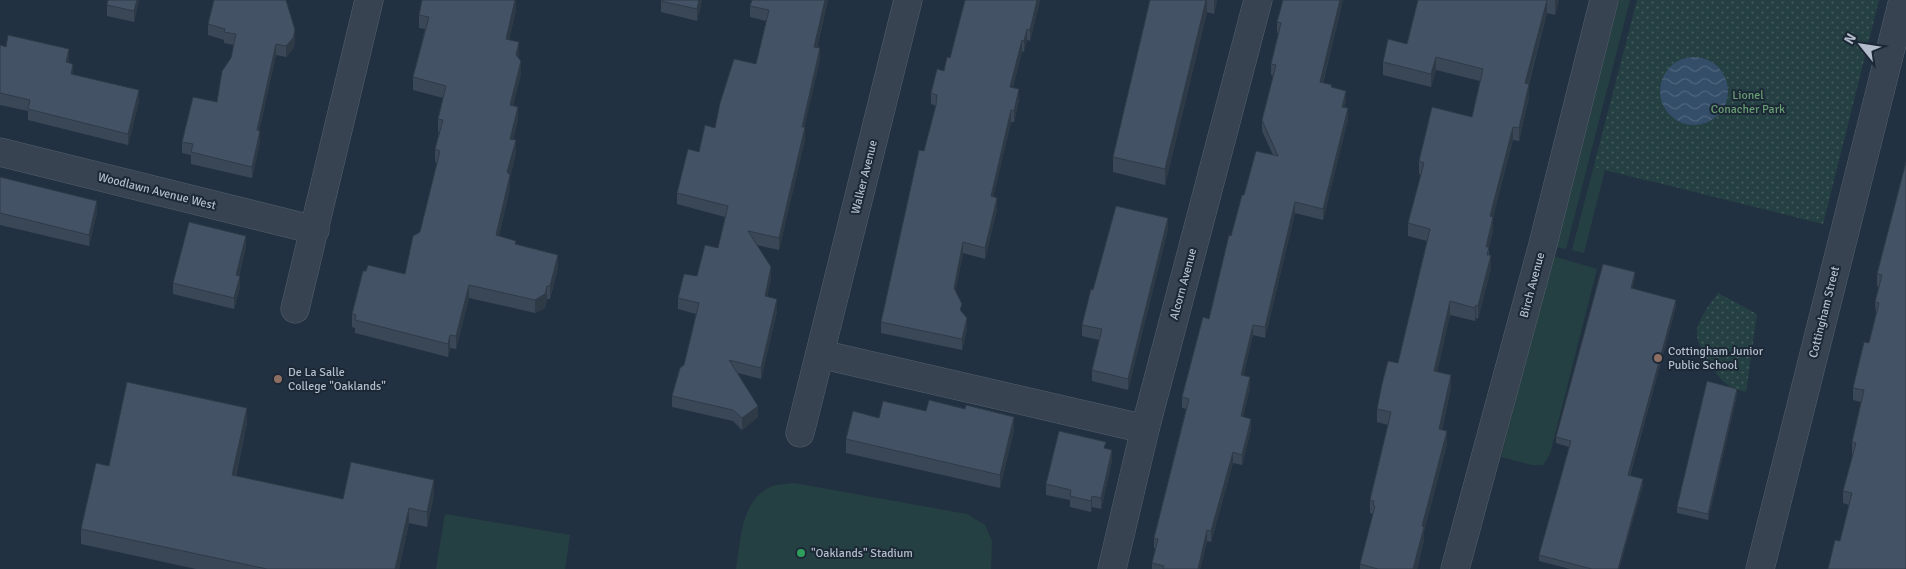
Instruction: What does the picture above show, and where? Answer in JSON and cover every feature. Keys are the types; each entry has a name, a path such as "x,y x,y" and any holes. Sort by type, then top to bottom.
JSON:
{"street":[{"path":"296,309 370,0"},
{"name":"Walker Avenue","path":"800,433 908,0"},
{"name":"Alcorn Avenue","path":"1112,569 1145,428 1258,0"},
{"name":"Birch Avenue","path":"1455,569 1542,248 1604,0"},
{"name":"Cottingham Street","path":"1760,569 1903,0"},
{"name":"Woodlawn Avenue West","path":"0,152 315,230"},
{"path":"820,354 1145,428"}],"green space":[{"path":"1619,0 1630,0 1566,249 1555,247"},
{"name":"Lionel Conacher Park","path":"1637,0 1879,0 1823,224 1594,167"},
{"path":"1618,73 1623,75 1648,181 1605,170 1584,253 1572,250"},
{"path":"1553,256 1597,269 1550,454 1543,465 1532,465 1501,457"},
{"path":"1718,293 1757,314 1746,392 1732,388 1719,376 1698,341 1697,330 1699,324"},
{"path":"794,483 967,514 985,525 992,541 991,569 736,569 743,524 752,503 768,488"},
{"path":"445,514 570,535 565,569 436,569"}],"water":[{"path":"1694,57 1707,60 1718,67 1725,78 1728,91 1725,104 1718,115 1707,122 1694,125 1681,122 1670,115 1663,104 1660,91 1663,78 1670,67 1681,60"}],"building":[{"path":"108,0 137,0 134,11 107,5"},
{"path":"214,0 286,0 295,30 293,38 286,46 276,44 257,130 260,131 252,167 191,152 193,144 182,142 193,97 217,102 222,71 231,58 236,34 224,32 225,29 208,24"},
{"path":"422,0 515,0 506,39 519,42 516,55 521,61 510,105 518,107 510,139 516,140 507,172 510,175 496,235 516,241 515,244 558,255 550,286 547,286 545,294 535,300 469,285 456,336 450,335 448,344 355,320 356,315 352,314 363,271 366,271 368,265 405,274 413,236 420,232 440,151 435,149 443,120 438,119 446,86 413,77 429,17 419,15"},
{"path":"661,0 699,0 697,9"},
{"path":"752,0 825,0 814,47 820,48 802,127 805,127 779,238 748,231 771,267 765,296 777,299 761,368 729,360 758,406 742,418 733,410 672,396 680,368 684,365 699,303 678,298 684,274 697,276 705,245 718,248 728,206 677,193 688,149 699,152 705,125 715,128 720,103 734,59 756,64 769,10 750,6"},
{"path":"965,0 1037,0 1030,30 1027,29 1024,41 1022,40 1010,87 1019,89 1014,111 1011,110 991,196 997,198 985,248 963,242 954,288 962,304 960,310 967,318 962,339 881,322 919,150 924,151 936,105 937,95 931,93 937,69 944,71 947,57 950,58"},
{"path":"1150,0 1206,0 1165,169 1113,157"},
{"path":"1283,0 1340,0 1320,82 1346,91 1342,107 1348,108 1323,209 1295,202 1265,327 1253,325 1241,375 1250,377 1241,416 1251,419 1242,455 1233,452 1211,531 1207,530 1198,569 1163,569 1164,566 1152,563 1158,539 1154,538 1189,399 1182,397 1203,317 1209,319 1229,235 1231,236 1256,151 1278,156 1262,120 1276,65 1271,64 1281,23 1277,22"},
{"path":"1418,0 1547,0 1525,83 1529,84 1519,128 1513,127 1490,216 1493,217 1486,247 1489,247 1487,255 1491,255 1478,306 1476,305 1475,308 1450,301 1434,371 1451,375 1439,429 1447,431 1422,526 1424,527 1413,569 1378,569 1360,564 1375,506 1373,505 1374,501 1370,500 1391,412 1377,409 1382,384 1388,361 1398,363 1430,229 1408,223 1424,163 1419,161 1432,107 1472,117 1483,69 1436,57 1431,74 1383,62 1388,39 1407,44"},
{"path":"8,35 69,49 66,62 73,64 71,74 139,90 128,134 28,109 30,100 0,93 0,45 6,47"},
{"path":"1906,162 1906,569 1828,569 1835,540 1840,541 1852,493 1843,491 1856,443 1852,442 1864,390 1853,388 1864,342 1869,343 1879,303 1875,302 1882,275 1877,274"},
{"path":"0,177 97,201 89,235 0,213"},
{"path":"1116,206 1168,218 1128,379 1092,370 1102,329 1082,325"},
{"path":"189,222 246,236 236,275 240,276 234,298 173,283"},
{"path":"1603,264 1635,272 1631,288 1676,300 1628,475 1643,479 1618,569 1592,569 1539,555 1571,441 1556,437"},
{"path":"1707,381 1737,389 1708,514 1677,507"},
{"path":"127,382 247,408 232,475 343,499 351,462 434,480 427,512 409,508 395,569 267,569 81,529 96,463 109,466"},
{"path":"929,400 965,409 966,405 1014,417 1000,475 846,439 853,411 879,418 883,401 926,411"},
{"path":"1059,431 1106,442 1104,448 1112,450 1101,498 1092,496 1091,501 1070,496 1071,490 1046,484"}],"place":[{"name":"Cottingham Junior Public School","path":"1658,358"},
{"name":"De La Salle College \"Oaklands\"","path":"278,379"},
{"name":"\"Oaklands\" Stadium","path":"801,553"}]}
